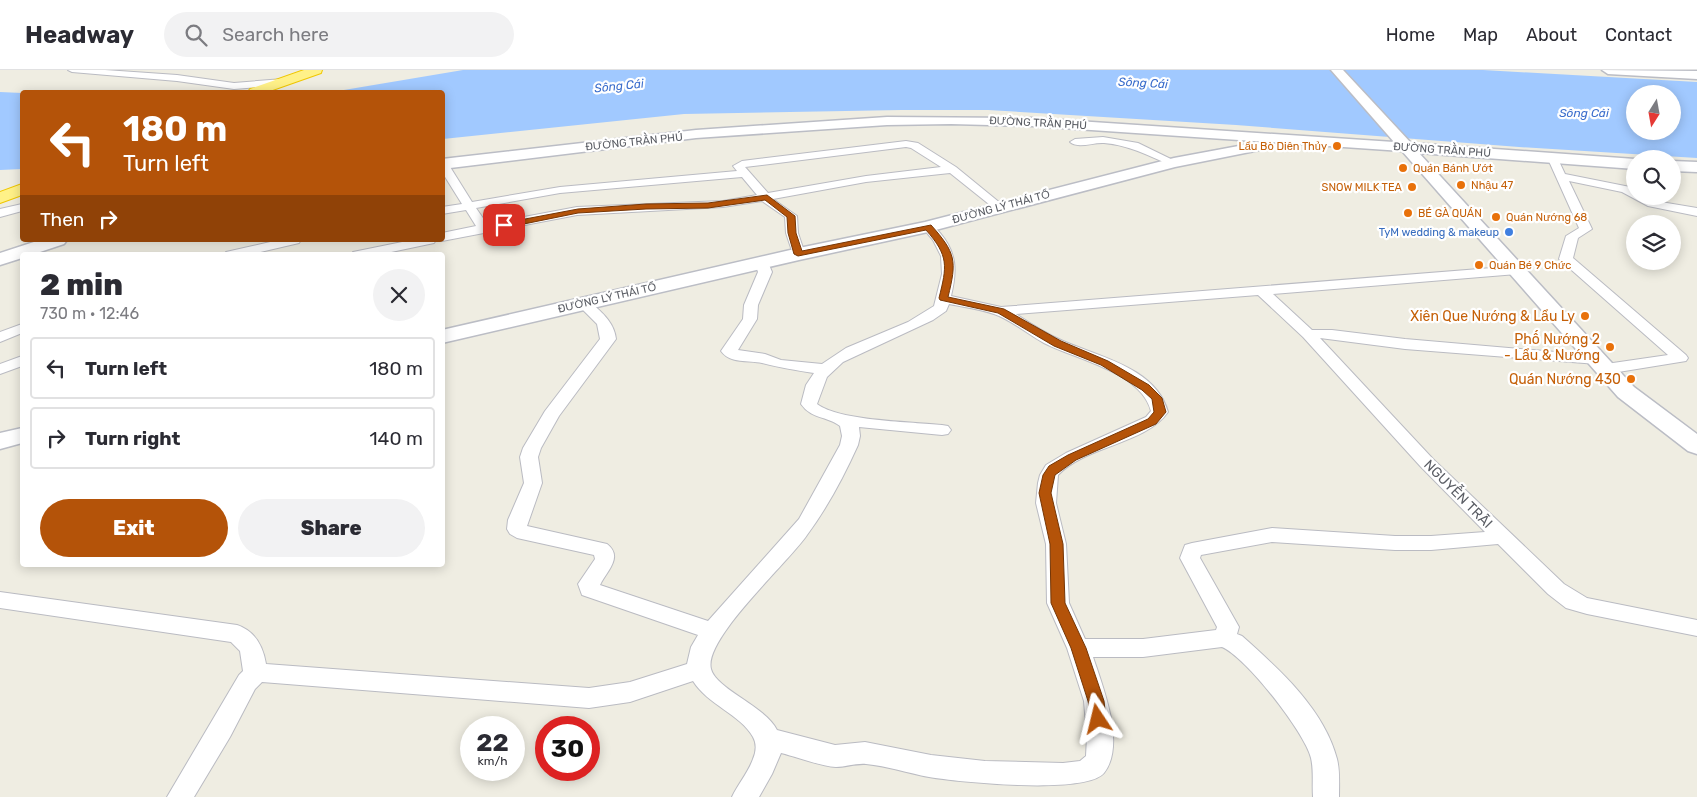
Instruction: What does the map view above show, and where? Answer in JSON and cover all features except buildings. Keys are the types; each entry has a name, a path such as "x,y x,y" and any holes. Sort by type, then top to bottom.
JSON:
{"highway":[{"path":"279,86 316,70"},
{"path":"263,90 332,70"},
{"path":"0,191 20,183"},
{"path":"0,198 20,190"}],"street":[{"path":"72,70 177,78 234,86 279,86"},
{"path":"1338,70 1626,392 1697,446"},
{"path":"1608,70 1670,72"},
{"path":"1652,70 1697,74"},
{"name":"ĐƯỜNG TRẦN PHÚ","path":"445,164 650,139 886,121 1024,121 1297,139 1403,143 1553,159 1626,163"},
{"name":"ĐƯỜNG LÝ THÁI TỔ","path":"445,336 798,254 928,227 999,207 1174,164 1297,139"},
{"path":"1075,142 1103,140 1134,145 1174,164"},
{"path":"1134,145 1151,141"},
{"path":"798,254 792,233 791,216 767,198 738,166 906,144 914,145 952,170 999,207"},
{"path":"1308,334 1332,334 1405,344 1601,364 1680,358 1566,259 1572,236 1586,229 1553,159"},
{"path":"1681,166 1697,167"},
{"path":"445,167 468,206 484,228"},
{"path":"445,236 578,211 646,206 708,205 767,198 866,179 952,170"},
{"path":"445,210 549,192 744,174"},
{"path":"1561,176 1626,189"},
{"path":"575,189 578,211"},
{"path":"1658,205 1697,212"},
{"path":"0,213 20,208"},
{"path":"928,227 940,241 949,260 950,271 941,308 842,356 825,369 817,379 809,404 815,410 845,421 942,430"},
{"path":"21,252 52,242"},
{"path":"267,251 290,242"},
{"path":"372,252 420,242"},
{"path":"0,259 20,252"},
{"path":"762,263 765,272 751,304 750,319 729,351 735,355 765,359 779,364 825,369"},
{"path":"943,298 1001,311 1517,270"},
{"name":"NGUYỄN TRÃI","path":"1261,290 1308,334 1427,463 1556,589 1574,602 1587,606 1697,628"},
{"path":"583,303 601,320 608,331 608,338 551,415 532,448 529,457 533,483 518,520 517,529 524,533 600,549 604,552 605,559 589,584 590,590 712,631"},
{"path":"768,739 835,756 865,753 931,766 1004,773 1085,772 1094,766 1099,757 1100,738 1096,701 1078,648 1058,603 1056,544 1045,493 1049,475 1053,469 1072,457 1152,421 1160,412 1160,406 1157,398 1129,376 1104,363 1058,344 1001,311"},
{"path":"0,337 20,329"},
{"path":"0,369 20,362"},
{"path":"745,797 768,753 768,739 763,731 746,714 705,682 698,670 700,649 712,631 795,538 834,475 848,447 851,431 845,421"},
{"path":"0,441 20,436"},
{"path":"1224,638 1228,627 1190,558 1192,550 1272,535 1395,543 1430,543 1502,537"},
{"path":"0,600 236,634 246,641 250,647 255,674"},
{"path":"1078,648 1143,648 1224,638 1234,642 1304,718 1315,735 1324,758 1326,797"},
{"path":"180,797 221,730 247,682 255,674 269,673 604,698 626,694 698,670"}],"water":[{"name":"Sông Cái","path":"463,70 1483,70 1697,82 1697,158 1681,157 1681,150 1626,150 1626,154 1236,125 988,110 684,114 445,139 445,90 344,90"},
{"path":"0,92 20,93 20,169 0,170"}],"place":[{"name":"Lẩu Bò Diên Thủy","path":"1337,146"},
{"name":"Quán Bánh Ướt","path":"1403,168"},
{"name":"Nhậu 47","path":"1461,185"},
{"name":"SNOW MILK TEA","path":"1412,187"},
{"name":"BÉ GÀ QUÁN","path":"1408,213"},
{"name":"Quán Nướng 68","path":"1496,217"},
{"name":"TyM wedding & makeup","path":"1509,232"},
{"name":"Quán Bé 9 Chức","path":"1479,265"},
{"name":"Xiên Que Nướng & Lẩu Ly","path":"1585,316"},
{"name":"Phố Nướng 2 - Lẩu & Nướng","path":"1610,347"},
{"name":"Quán Nướng 430","path":"1631,379"}],"route":[{"path":"504,225 578,211 646,206 723,204 767,198 791,216 791,228 798,254 928,227 944,247 949,260 950,271 943,298 1001,311 1058,344 1080,352 1129,376 1146,388 1157,398 1160,406 1160,412 1152,421 1072,457 1053,469 1049,475 1045,493 1058,560 1058,603 1078,648 1096,701 1098,719"}]}
